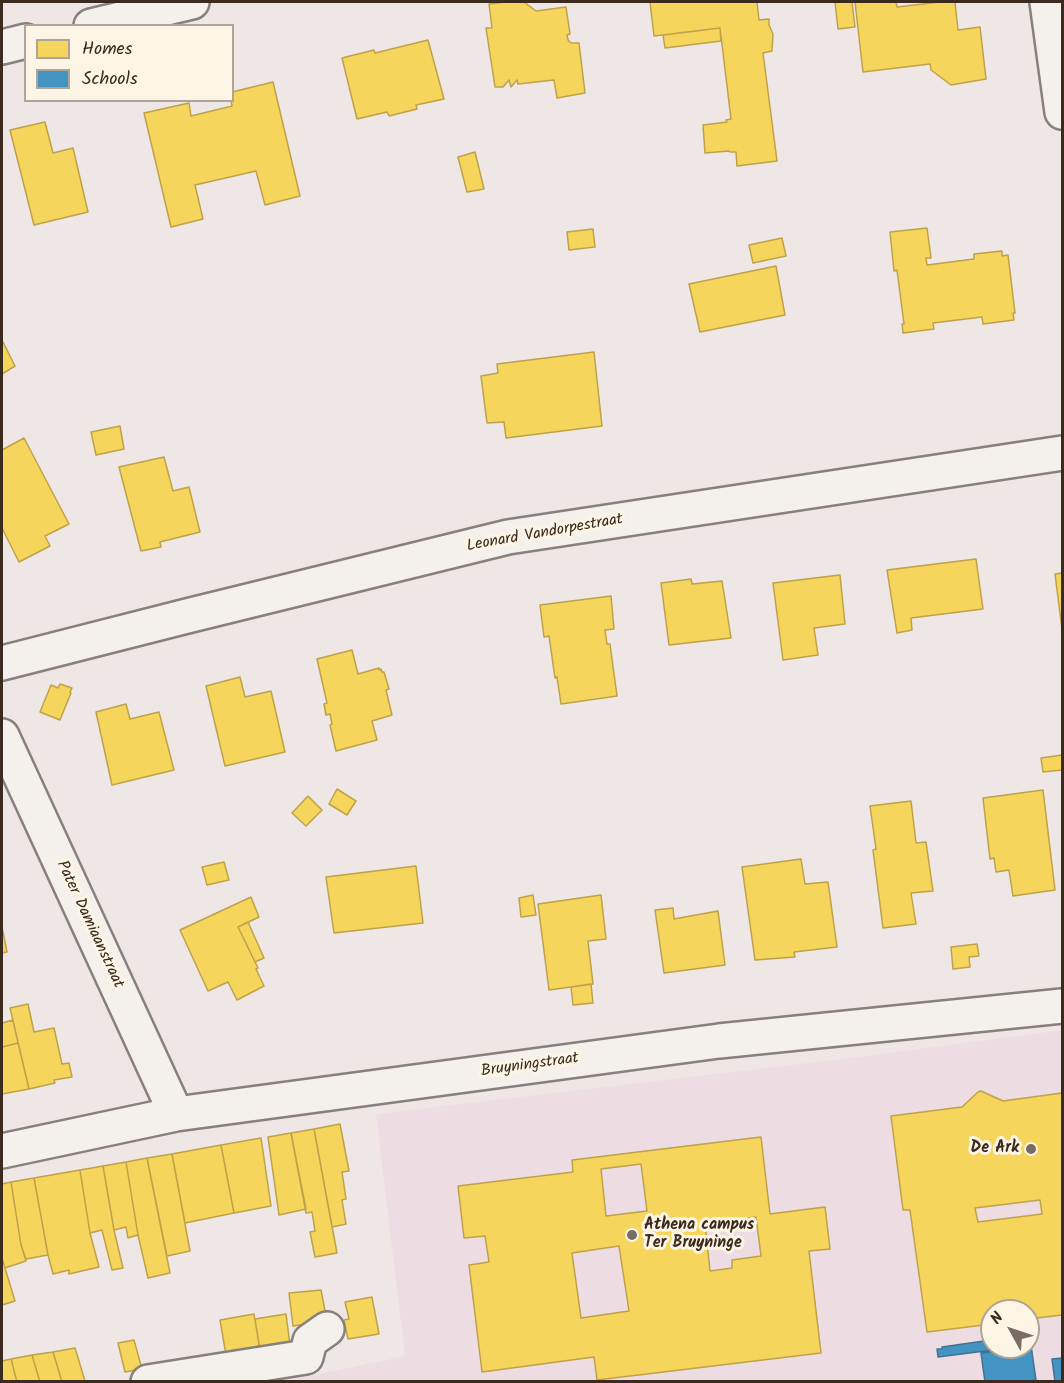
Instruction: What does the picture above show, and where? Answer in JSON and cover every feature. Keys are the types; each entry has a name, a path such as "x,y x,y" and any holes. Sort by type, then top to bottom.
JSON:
{"street":[{"path":"99,24 192,2"},
{"path":"1047,2 1062,112"},
{"path":"2,47 24,42"},
{"name":"Leonard Vandorpestraat","path":"2,663 508,537 1062,453"},
{"name":"Pater Damiaanstraat","path":"2,736 176,1114"},
{"name":"Bruyningstraat","path":"2,1151 176,1114 718,1041 1062,1006"},
{"path":"148,1382 306,1357 310,1341 327,1329"}],"shaded area":[{"name":"Athena campus Ter Bruyninge","path":"1062,1030 1062,1381 281,1382 405,1356 376,1114 851,1058"}],"building: Homes":[{"path":"524,2 536,11 566,7 570,34 567,35 568,40 571,43 579,43 585,93 557,98 554,80 518,84 517,80 511,87 509,80 503,87 495,87 486,28 492,28 489,4"},
{"path":"650,2 757,2 759,20 769,19 773,34 772,51 763,53 777,161 737,166 736,152 705,153 703,125 727,122 726,120 731,119 720,28 654,36"},
{"path":"835,2 852,2 855,27 838,29"},
{"path":"855,2 896,2 897,7 955,2 958,30 980,27 986,79 951,85 931,70 930,64 863,72"},
{"path":"720,28 721,41 665,48 663,35"},
{"path":"428,40 444,99 416,105 417,109 389,116 387,112 357,119 342,58 374,50 375,53"},
{"path":"273,82 300,196 265,205 256,171 195,185 203,219 171,227 144,113 189,103 191,116 232,106 234,92"},
{"path":"45,122 53,153 73,148 88,212 34,225 10,130"},
{"path":"475,152 484,189 467,192 458,157"},
{"path":"927,228 931,258 926,258 927,265 974,259 974,254 1002,251 1002,256 1008,255 1014,320 983,324 982,317 933,323 934,329 903,333 902,324 904,324 897,270 894,271 890,232"},
{"path":"593,229 595,247 569,250 567,232"},
{"path":"782,238 786,256 753,263 749,245"},
{"path":"776,266 785,315 700,332 689,284"},
{"path":"2,340 15,366 2,374"},
{"path":"594,352 602,426 506,438 504,422 487,423 481,376 498,373 497,364"},
{"path":"120,426 124,449 96,455 91,432"},
{"path":"24,438 69,524 45,536 50,546 19,562 2,528 2,450"},
{"path":"164,457 173,491 189,487 200,532 160,542 161,547 141,551 119,467"},
{"path":"976,559 983,609 911,618 912,630 897,633 887,570"},
{"path":"1062,573 1062,629 1055,574"},
{"path":"840,575 845,624 814,628 818,655 783,660 773,583"},
{"path":"691,579 692,584 722,581 731,638 669,645 661,583"},
{"path":"611,596 614,629 605,630 607,644 610,644 617,696 561,704 549,636 544,637 540,605"},
{"path":"352,650 358,674 379,668 384,672 389,689 386,690 392,715 372,721 377,740 336,751 330,714 326,715 324,704 327,703 317,659"},
{"path":"240,677 245,697 271,691 285,752 225,766 206,686"},
{"path":"60,684 72,688 60,720 40,712 51,685 58,688"},
{"path":"126,704 130,719 159,712 174,770 112,785 96,712"},
{"path":"1062,755 1062,770 1043,772 1041,758"},
{"path":"337,789 356,801 347,815 329,804"},
{"path":"1043,790 1055,890 1013,896 1009,870 996,872 994,858 990,859 983,798"},
{"path":"308,796 322,810 306,826 292,813"},
{"path":"911,801 916,843 926,842 933,891 911,893 916,924 883,928 870,806"},
{"path":"801,859 805,884 828,882 837,947 794,952 795,957 755,960 742,867"},
{"path":"224,862 229,880 207,885 202,867"},
{"path":"416,866 423,923 334,933 326,877"},
{"path":"533,895 536,915 521,917 519,898"},
{"path":"601,895 606,939 588,941 593,984 549,990 538,904"},
{"path":"251,897 259,917 238,927 264,986 237,1000 228,982 208,991 180,930"},
{"path":"673,908 674,919 718,911 725,965 664,973 655,910"},
{"path":"248,922 264,958 255,962 238,927"},
{"path":"2,927 7,952 2,953"},
{"path":"977,944 979,956 969,957 970,967 953,969 951,947"},
{"path":"591,984 593,1003 573,1005 571,987"},
{"path":"28,1004 34,1032 54,1028 62,1064 69,1063 72,1077 54,1080 55,1083 29,1089 10,1008"},
{"path":"13,1020 18,1043 2,1047 2,1023"},
{"path":"18,1043 29,1089 2,1094 2,1047"},
{"path":"981,1091 1003,1101 1062,1093 1062,1315 1040,1318 1040,1299 980,1299 980,1325 927,1332 910,1210 903,1210 891,1116 962,1107","holes":["1040,1200 1042,1214 978,1222 975,1208"]},
{"path":"340,1124 349,1171 342,1172 346,1199 342,1200 346,1224 332,1227 314,1129"},
{"path":"314,1129 337,1253 315,1257 310,1232 315,1231 312,1212 306,1213 291,1133"},
{"path":"291,1133 306,1209 279,1215 268,1137"},
{"path":"761,1137 770,1214 825,1207 830,1249 809,1251 821,1353 597,1380 594,1357 482,1372 469,1265 489,1262 485,1236 464,1238 458,1186 573,1172 572,1160","holes":["641,1164 647,1211 606,1216 601,1169","756,1217 761,1256 732,1260 732,1268 710,1271 705,1223","619,1246 629,1311 581,1318 572,1253"]},
{"path":"261,1138 271,1206 234,1213 221,1145"},
{"path":"221,1145 234,1213 185,1223 172,1154"},
{"path":"172,1154 190,1251 167,1256 147,1158"},
{"path":"147,1158 170,1273 148,1278 138,1235 126,1162"},
{"path":"126,1162 138,1235 128,1238 126,1227 114,1230 103,1166"},
{"path":"103,1166 123,1268 112,1270 102,1230 90,1233 80,1170"},
{"path":"80,1170 90,1233 99,1267 69,1274 69,1270 53,1274 34,1178"},
{"path":"34,1178 48,1255 26,1259 21,1245 11,1182"},
{"path":"11,1182 21,1245 26,1261 5,1268 2,1258 2,1184"},
{"path":"2,1258 15,1301 2,1305"},
{"path":"321,1290 327,1321 293,1326 289,1293"},
{"path":"372,1297 379,1334 348,1339 344,1320 349,1319 345,1302"},
{"path":"254,1314 260,1350 226,1355 220,1320"},
{"path":"286,1314 290,1345 260,1350 255,1319"},
{"path":"134,1340 142,1369 125,1372 118,1343"},
{"path":"75,1348 85,1381 62,1382 53,1352"},
{"path":"53,1352 62,1382 40,1382 32,1355"},
{"path":"32,1355 40,1382 17,1382 11,1359"},
{"path":"11,1359 17,1382 2,1382 2,1361"}],"building: Schools":[{"path":"980,1342 980,1352 938,1357 937,1349 942,1349 942,1347"},
{"path":"1062,1358 1062,1382 1055,1382 1052,1359"},
{"path":"982,1359 1033,1359 1036,1380 985,1382"}],"place":[{"name":"De Ark","path":"1031,1149"},
{"name":"Athena campus Ter Bruyninge","path":"632,1235"}]}
